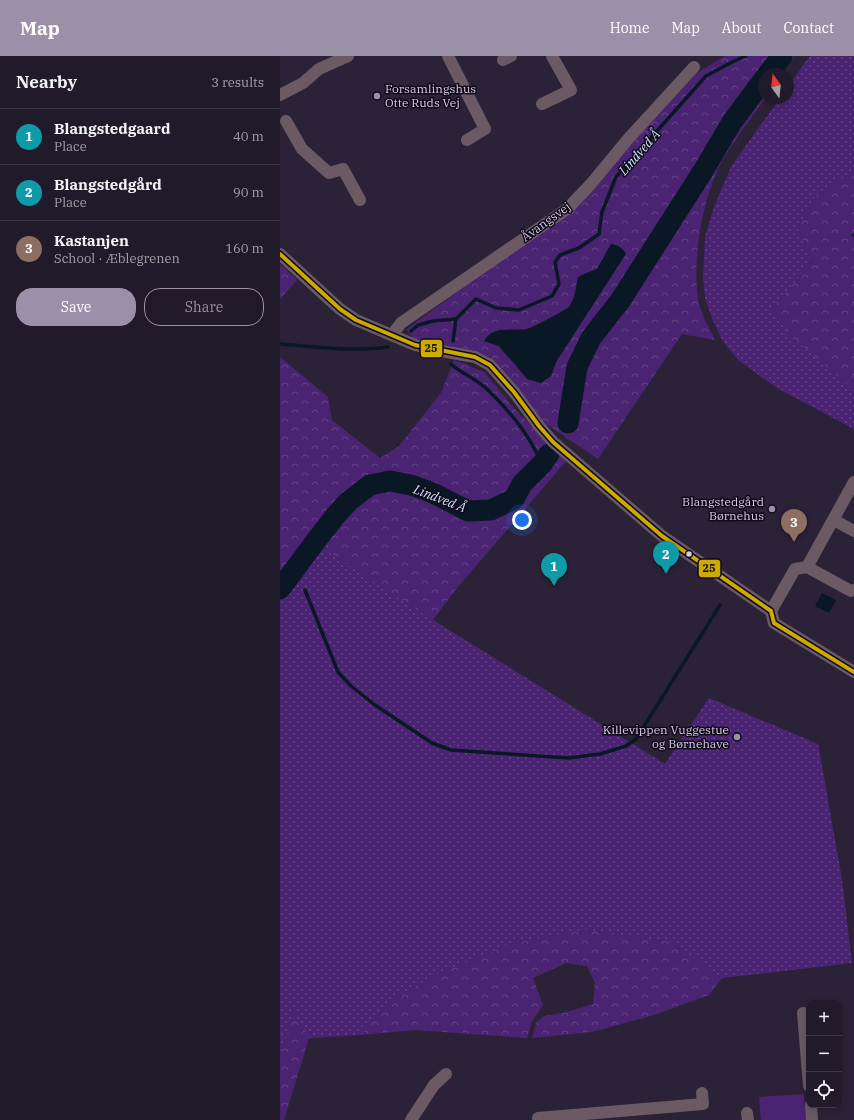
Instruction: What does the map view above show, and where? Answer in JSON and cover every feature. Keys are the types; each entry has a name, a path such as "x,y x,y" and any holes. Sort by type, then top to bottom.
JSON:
{"street":[{"path":"280,95 303,83 319,69 348,56"},
{"path":"448,56 485,129 467,140"},
{"path":"542,104 570,90 552,56"},
{"name":"Åvangsvej","path":"392,335 401,323 567,208 590,185 628,138 694,67"},
{"path":"286,121 302,149 330,174 343,169 360,200"},
{"path":"280,254 346,313 361,322 415,345 467,356 481,360 490,365 554,442 662,536 771,611 774,623 854,672"},
{"path":"807,567 854,482"},
{"path":"834,520 854,531"},
{"path":"771,611 795,569 807,567 851,591 854,590"},
{"path":"803,1013 808,1072"},
{"path":"411,1120 434,1085 446,1074"},
{"path":"538,1118 589,1117 703,1104 702,1093"},
{"path":"810,1108 812,1120"}],"green space":[{"path":"725,56 794,56 786,68 758,68 758,104 761,104 722,161 709,193 700,231 696,270 700,309 715,340 682,334 598,459 539,419 495,362 469,351 412,338 407,329 570,209 697,73","holes":["611,244 556,362 551,376 508,357 498,346 484,341 488,336 498,331 530,328 569,307 574,297 578,277 597,269"]},
{"path":"810,56 854,56 854,171 816,195 798,228 812,263 771,309 790,335 854,390 854,429 777,388 738,360 722,340 705,298 703,278 705,237 714,207 732,165 776,104 794,104 794,78"},
{"path":"854,171 854,232 850,235 854,238 854,390 790,335 771,309 812,263 798,228 816,195"},
{"path":"280,264 297,280 280,299"},
{"path":"280,357 328,397 332,420 380,458 399,446 441,393 454,360 484,372 520,415 568,459 457,588 433,620 321,547 280,603"},
{"path":"321,547 433,620 665,764 709,698 818,744 842,879 852,963 722,978 671,942 587,930 517,942 438,974 393,999 361,1035 309,1038 294,1013 280,1057 280,603"},
{"path":"587,930 671,942 722,978 709,995 654,1015 592,1032 532,1038 536,1023 544,1016 567,1012 593,1004 595,983 587,966 566,963 533,978 543,1005 532,1021 527,1038 415,1030 361,1035 393,999 438,974 517,942"},
{"path":"294,1012 309,1038 284,1120 280,1120 280,1057"},
{"path":"804,1094 806,1120 761,1120 759,1097"}],"water":[{"path":"611,244 620,247 626,254 556,362 551,376 541,383 527,379 499,346 484,341 493,332 530,328 569,307 574,297 578,277 597,269"},
{"path":"822,593 836,600 829,613 815,606"}],"waterway":[{"name":"Lindved Å","path":"453,341 456,319 476,299 496,308 519,310 552,296 559,284 555,262 560,255 579,248 599,234 602,212 616,177 706,76 746,56"},
{"path":"773,68 782,56"},
{"path":"568,423 577,367 591,338 620,301 703,171 732,122 758,87"},
{"path":"411,331 418,325 433,321 456,319"},
{"path":"280,344 348,349 388,347"},
{"name":"Lindved Å","path":"451,364 484,386 496,398 516,421 542,464"},
{"name":"Lindved Å","path":"280,589 336,515 349,501 370,485 390,481 411,485 433,493 468,511 491,510 514,499 522,484 542,464 549,454"},
{"path":"305,590 338,672 351,686 375,705 432,743 451,750 568,758 600,754 626,746 636,739 720,605"}],"transit line":[{"name":"25","path":"280,254 340,309 356,320 415,345 475,357 490,365 514,392 553,442 662,536 771,611 774,623 854,672"}],"place":[{"name":"Forsamlingshus Otte Ruds Vej","path":"377,96"},
{"name":"Blangstedgård Børnehus","path":"772,509"},
{"name":"Kastanjen","path":"794,542"},
{"name":"Blangstedgård","path":"666,574"},
{"name":"Blangstedgaard","path":"554,586"},
{"name":"Killevippen Vuggestue og Børnehave","path":"737,737"}]}
